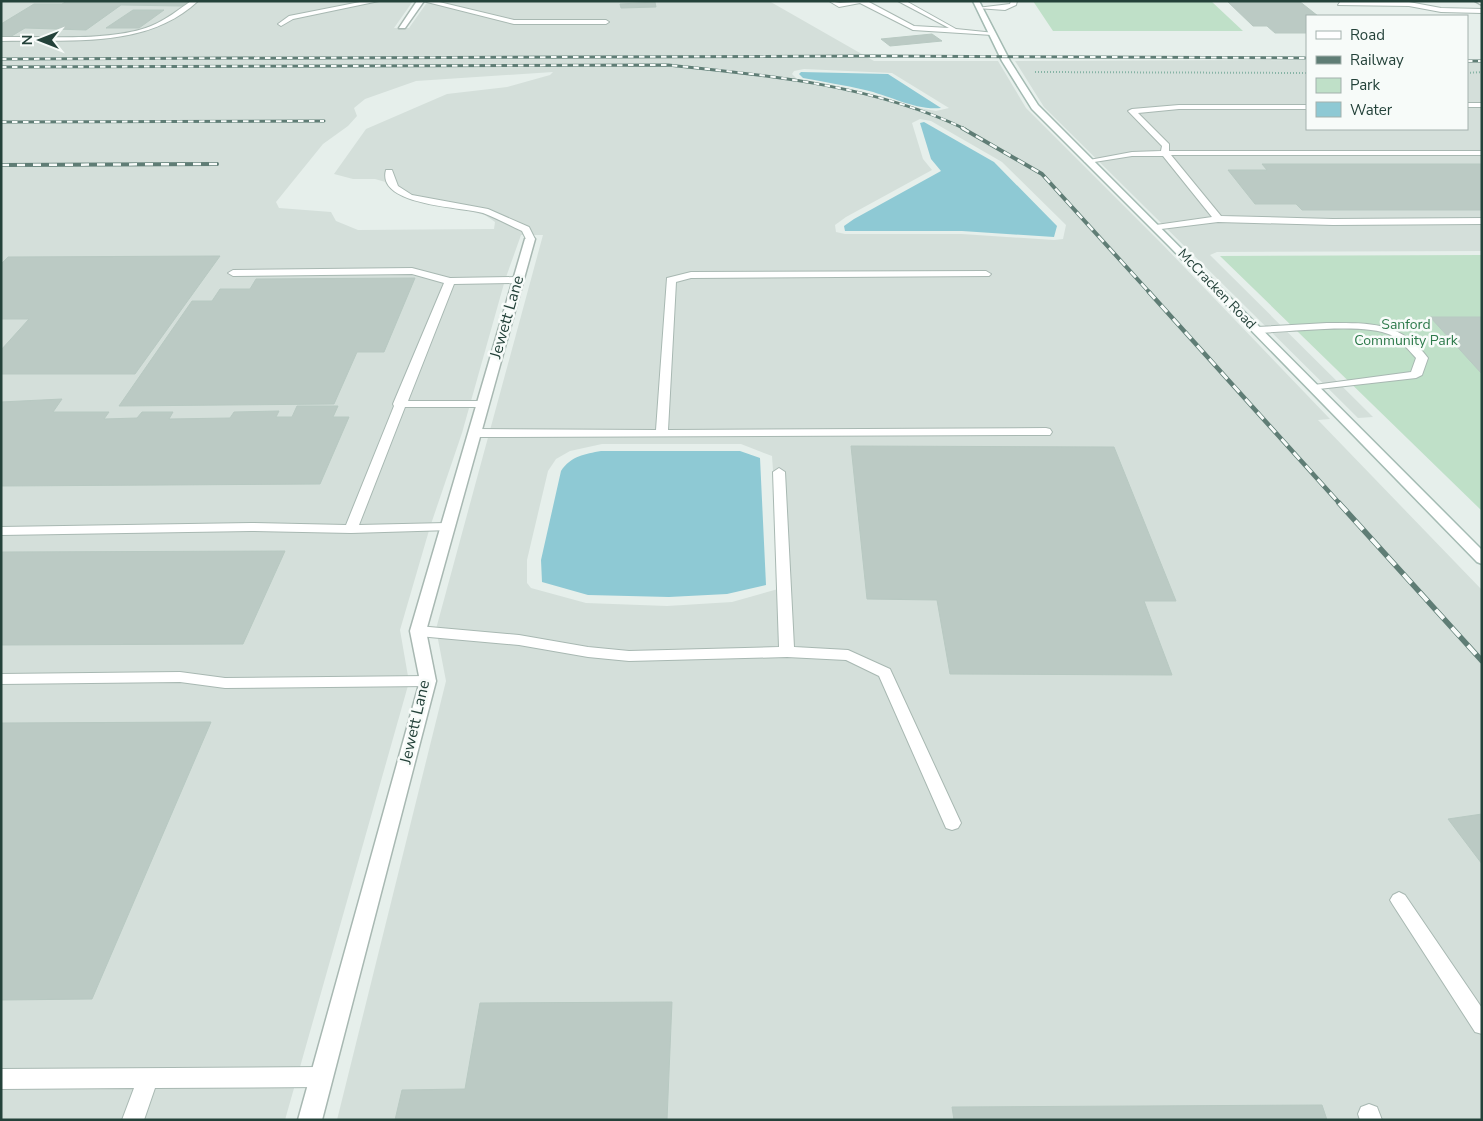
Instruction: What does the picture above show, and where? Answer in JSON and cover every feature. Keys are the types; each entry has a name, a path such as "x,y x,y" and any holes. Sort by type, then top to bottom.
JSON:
{"street":[{"path":"402,26 421,1"},
{"path":"1478,1 1482,3"},
{"name":"McCracken Road","path":"978,5 1012,70 1035,107 1482,559"},
{"name":"Jewett Lane","path":"310,1120 428,680 418,631 446,527 476,433 517,280 530,239"}],"lane":[{"path":"1,39 99,35 142,30 157,25 195,1"},
{"path":"281,24 291,17 376,1"},
{"path":"426,1 514,22 606,22"},
{"path":"832,1 839,5 863,1 913,28 992,33"},
{"path":"901,1 958,31"},
{"path":"978,5 1005,8 1013,5 1014,1"},
{"path":"1338,3 1385,3 1441,10 1482,11"},
{"path":"1338,3 1351,12"},
{"path":"1218,219 1165,153 1166,146 1132,111 1179,108 1306,107"},
{"path":"1088,161 1132,154 1165,153 1482,154"},
{"path":"390,172 390,180 399,192 410,197 485,211 526,229 530,239"},
{"path":"1156,228 1218,219 1332,222 1482,221"},
{"path":"233,273 412,271 450,281 517,280"},
{"path":"662,434 672,280 691,275 986,274"},
{"path":"352,529 399,404 450,281"},
{"path":"1257,330 1352,327 1390,331 1403,338 1422,358 1416,375 1314,388"},
{"path":"399,404 483,404"},
{"path":"476,433 1046,432"},
{"path":"779,472 787,652"},
{"path":"1,530 446,527"},
{"path":"418,631 519,640 588,652 629,656 787,652 848,655 885,673 952,823"},
{"path":"1,679 180,677 225,682 428,680"},
{"path":"1398,900 1482,1024"},
{"path":"1,1079 321,1077"},
{"path":"133,1120 148,1078"}],"path":[{"path":"1012,70 1306,73"},
{"path":"1468,73 1482,72"}],"shaded area":[{"path":"1,1 413,1 394,28 409,28 428,1 769,1 874,61 998,61 1026,108 1163,245 1330,419 1318,420 1482,590 1482,1120 337,1120 446,681 436,629 543,235 521,235 505,280 462,433 430,527 400,630 409,682 285,1120 1,1120","holes":["804,69 892,73 949,108 936,111 913,107 861,92 797,79 792,74 794,71","553,72 550,75 507,87 447,94 366,129 334,174 353,179 375,179 389,183 408,196 485,215 495,222 494,229 358,230 336,221 331,212 279,208 276,202 323,144 348,126 357,116 354,108 365,99 416,81","920,119 931,121 1002,162 1066,225 1063,239 962,234 845,234 836,232 835,225 846,217 932,170 923,159 912,123","602,444 741,444 772,456 781,584 778,589 732,602 667,606 586,603 531,588 527,583 527,560 548,471 556,459 570,451"]},
{"path":"1306,60 1306,130 1468,130 1468,60 1482,60 1482,251 1217,252 1210,255 1373,417 1358,418 1044,107 1015,61"}],"green space":[{"path":"1033,1 1211,1 1243,31 1053,31"},
{"name":"Sanford Community Park","path":"1482,255 1482,511 1220,256"}],"water":[{"path":"801,72 888,74 941,108 922,107 874,92 803,78 799,74"},
{"path":"924,122 994,162 1057,226 1054,237 962,231 845,231 844,226 854,219 941,171 931,159 920,123"},
{"path":"601,451 740,451 760,458 766,585 727,594 669,597 588,595 542,582 541,560 561,471 574,459"}],"building":[{"path":"67,1 188,1 182,6 121,5 86,30 25,28 10,37 1,37 1,24 34,4 62,4"},
{"path":"1227,1 1299,1 1317,15 1306,15 1306,33 1275,33 1267,26 1253,26"},
{"path":"655,2 656,7 621,8 620,4"},
{"path":"133,10 164,10 139,28 106,28"},
{"path":"932,34 942,41 890,46 881,39"},
{"path":"1262,164 1482,164 1482,210 1302,210 1296,204 1255,204 1228,170 1267,170"},
{"path":"220,256 135,374 1,374 1,350 29,319 1,319 1,264 8,257"},
{"path":"415,278 384,352 357,352 334,404 119,406 192,301 212,301 220,289 250,289 256,279"},
{"path":"1430,317 1482,317 1482,374"},
{"path":"62,399 53,412 109,412 104,419 137,418 142,412 173,412 169,419 230,418 234,412 279,411 276,417 292,417 297,406 338,406 333,417 349,417 320,484 1,486 1,402"},
{"path":"851,446 1114,447 1176,601 1144,601 1172,675 950,674 937,600 867,599"},
{"path":"285,551 243,644 1,645 1,552"},
{"path":"211,722 92,999 1,1000 1,723"},
{"path":"1482,814 1482,864 1448,819"},
{"path":"672,1002 667,1120 395,1120 402,1090 465,1089 480,1003"},
{"path":"1322,1105 1327,1120 954,1120 952,1107"}],"railway":[{"path":"1,59 874,56 1306,58"},
{"path":"1468,61 1482,61"},
{"path":"1,67 668,65 820,84 894,102 930,114 965,129"},
{"path":"1,122 324,121"},
{"path":"962,128 1042,174 1150,293"},
{"path":"1,165 217,164"},
{"path":"1149,292 1340,504"},
{"path":"1339,503 1482,661"}]}
